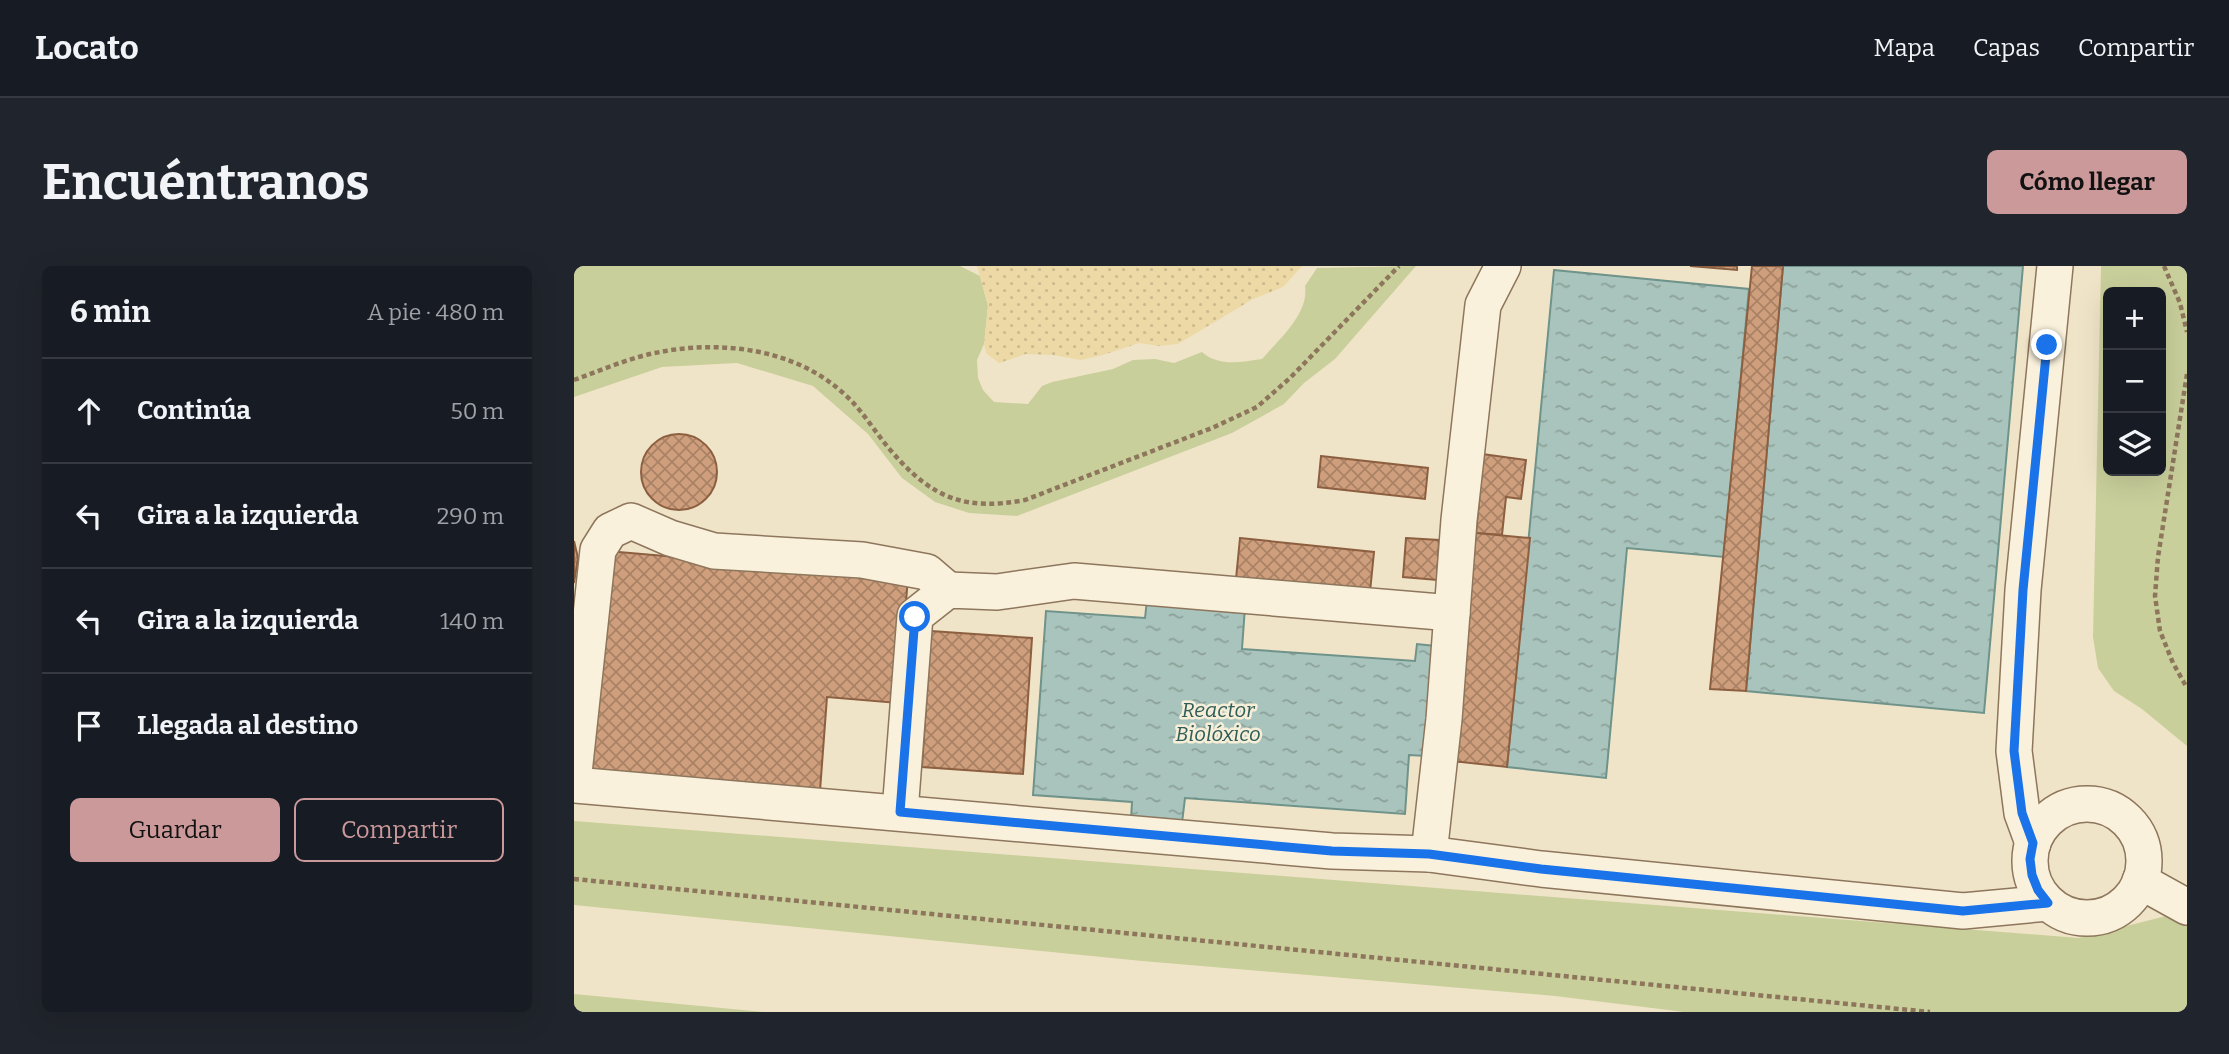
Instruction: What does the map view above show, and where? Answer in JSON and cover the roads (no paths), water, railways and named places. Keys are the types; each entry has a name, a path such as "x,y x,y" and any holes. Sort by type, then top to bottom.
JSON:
{"lane":[{"path":"1429,854 1444,719 1459,520 1483,305 1503,266"},
{"path":"2033,843 2022,813 2014,751 2023,590 2055,266"},
{"path":"574,773 597,550 610,531 631,522 670,538 714,551 862,561 927,572 948,590 997,592 1074,581 1452,612"},
{"path":"900,812 915,617 948,590"},
{"path":"574,785 1332,851 1429,854 1541,869 1963,911 2048,903"},
{"path":"2088,804 2106,808 2122,816 2134,829 2144,863 2140,881 2131,897 2118,910 2100,917 2082,918 2063,913 2048,903 2038,890 2030,859 2033,843 2054,814 2088,804"},
{"path":"2140,881 2187,907"}],"water":[{"path":"1783,266 2023,266 1984,713 1746,691"},
{"path":"1554,270 1749,289 1724,557 1627,548 1606,778 1507,767"},
{"name":"Reactor Biolóxico","path":"1147,600 1245,607 1242,649 1415,661 1417,644 1435,646 1426,756 1409,755 1405,814 1185,798 1182,823 1131,820 1132,802 1033,795 1046,611 1145,618"}]}
